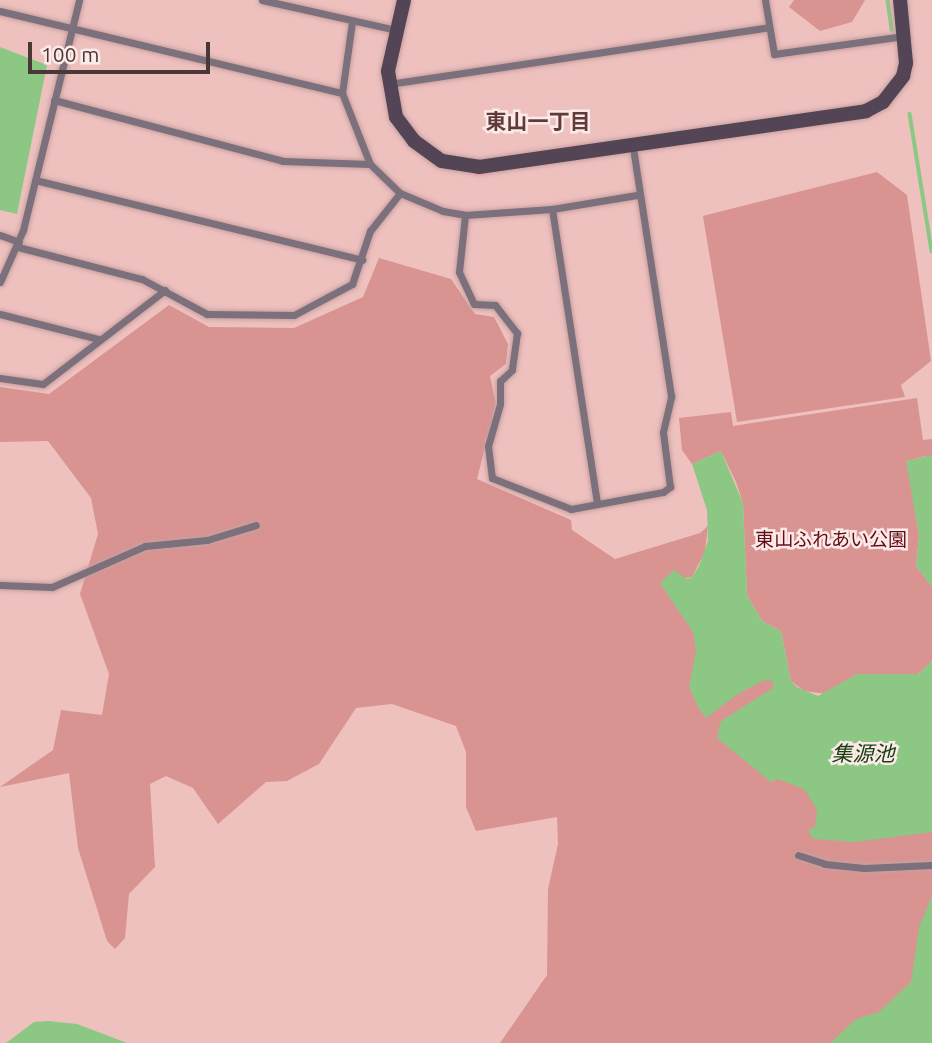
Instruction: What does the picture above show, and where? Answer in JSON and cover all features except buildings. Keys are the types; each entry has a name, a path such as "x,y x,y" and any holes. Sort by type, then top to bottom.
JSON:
{"street":[{"path":"0,282 19,244 79,0"},
{"path":"262,0 396,30"},
{"path":"404,0 387,85 402,128 426,151 450,165 494,166 866,111 883,102 903,76 905,36 900,0"},
{"path":"765,0 774,54 905,36"},
{"path":"0,10 342,93"},
{"path":"352,22 342,93 370,164 400,192 443,211 465,215 552,209 637,195"},
{"path":"387,85 769,27"},
{"path":"54,100 283,160 370,164"},
{"path":"465,215 458,272 474,304 495,305 517,333 512,370 499,381 500,404 488,446 492,478 571,509 670,487 663,432 671,396 637,195 633,147"},
{"path":"35,180 362,260"},
{"path":"0,235 19,244 122,273 165,290 207,314 294,315 352,284 370,232 400,192"},
{"path":"552,209 597,504"},
{"path":"0,378 43,384 165,290"},
{"path":"0,314 98,339"},
{"path":"0,585 52,587 145,546 206,540 256,525"},
{"path":"798,855 825,864 864,867 932,865"}],"green space":[{"path":"794,0 865,0 852,22 820,31 789,7"},
{"path":"877,172 907,195 931,361 901,385 905,397 737,422 703,216"},
{"path":"379,258 451,279 475,314 494,317 508,344 506,364 490,376 496,404 477,479 571,520 572,530 615,559 700,533 708,526 705,552 692,577 661,583 807,706 932,706 932,1043 500,1043 547,975 548,889 558,844 557,817 476,831 466,807 466,752 456,726 392,704 356,708 319,764 287,781 266,782 218,824 193,788 166,776 150,784 155,867 129,894 125,938 115,949 107,941 78,848 69,773 0,787 53,750 61,710 102,715 109,674 80,594 98,534 91,498 48,441 0,442 0,387 49,394 169,305 209,327 294,328 363,297"},
{"name":"東山ふれあい公園","path":"917,398 923,440 932,439 932,473 926,456 907,461 919,536 916,566 932,587 932,661 918,674 857,674 827,694 804,691 791,681 781,631 762,621 747,595 743,503 736,482 721,451 692,464 682,450 679,418 731,412 733,426"}],"water":[{"path":"0,47 47,65 17,214 0,210"},
{"name":"集源池","path":"721,451 743,503 747,595 762,621 781,631 791,681 797,687 818,696 857,674 918,674 932,661 932,832 855,842 813,839 808,830 815,827 817,809 804,789 778,779 771,782 717,738 721,721 773,688 773,681 764,680 738,694 706,718 698,707 689,687 696,651 693,632 660,583 674,570 687,579 692,577 699,566 708,541 707,510 692,464"},
{"path":"932,455 932,587 916,566 919,536 906,461"},
{"path":"932,896 932,1043 830,1043 856,1019 879,1012 911,982 919,927"},
{"path":"34,1022 77,1024 127,1043 6,1043"}],"waterway":[{"path":"888,0 892,30"},
{"path":"910,114 932,251"}],"district":[{"name":"東山一丁目","path":"538,121"}]}
